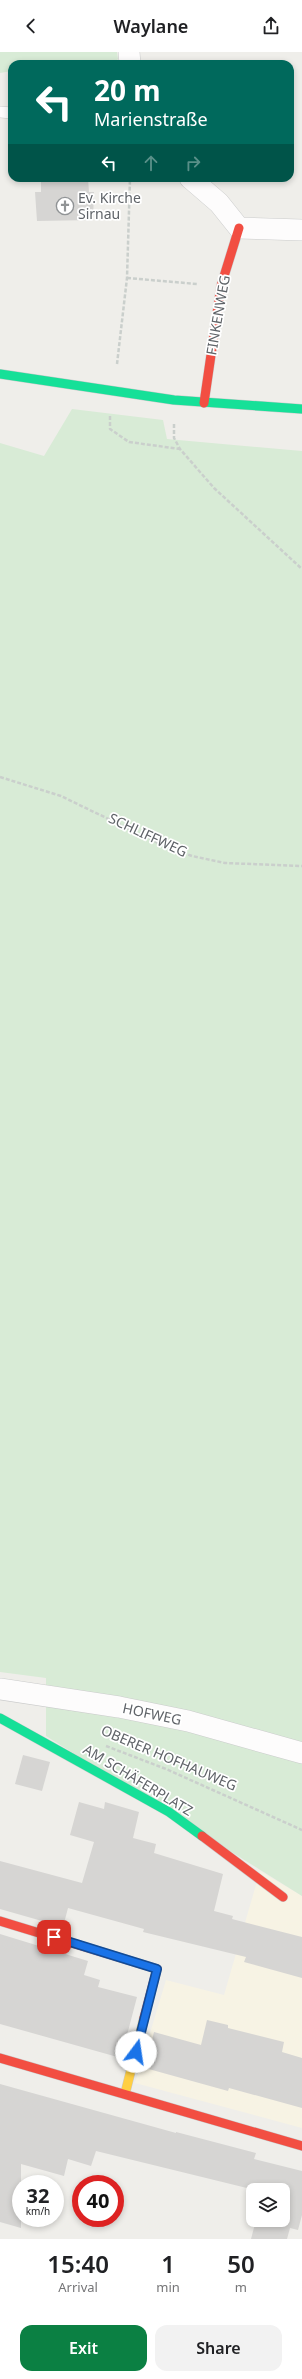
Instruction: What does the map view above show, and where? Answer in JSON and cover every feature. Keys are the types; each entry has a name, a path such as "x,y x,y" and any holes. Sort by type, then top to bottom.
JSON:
{"street":[{"path":"195,182 219,203 239,228 302,230"},
{"name":"FINKENWEG","path":"204,403 221,286 239,228"},
{"path":"0,374 122,394 204,403 302,409"},
{"name":"HOFWEG","path":"0,1689 119,1707 188,1721 302,1753"},
{"name":"AM SCHÄFERPLATZ","path":"0,1718 169,1812 283,1897"},
{"path":"0,1921 157,1969 125,2094"},
{"path":"0,2058 302,2146"}],"path":[{"path":"117,364 127,278 130,182"},
{"path":"127,278 221,286"},
{"path":"110,416 110,428 130,442 180,449 234,509 302,569"},
{"name":"SCHLIFFWEG","path":"0,777 61,796 160,844 192,856 225,863 302,866"},
{"name":"OBERER HOFHAUWEG","path":"102,1745 158,1766 302,1830"}],"shaded area":[{"path":"260,1871 302,1896 302,2128 135,2083 166,1980 224,1995"}],"green space":[{"path":"0,52 117,52 117,60 8,60 8,72 0,73"},
{"path":"72,409 163,420 167,439 302,451 302,1896 46,1736 46,1678 0,1672 0,443 44,456"}],"building":[{"name":"Ev. Kirche Sirnau","path":"41,182 88,182 89,192 94,192 93,220 37,221 35,192 41,192"},
{"path":"23,1755 50,1762 42,1791 15,1784"},
{"path":"79,1802 104,1809 105,1802 139,1812 133,1838 156,1844 154,1853 223,1874 214,1911 233,1916 232,1919 302,1937 302,1978 244,1962 246,1957 143,1932 144,1929 68,1908 63,1927 0,1909 0,1861 82,1883 94,1842 70,1835"},
{"path":"0,1934 88,1961 84,1975 100,1980 98,1987 137,1997 121,2058 0,2024"},
{"path":"207,2020 228,2025 228,2028 284,2042 282,2052 302,2058 302,2108 229,2088 228,2091 145,2068 154,2032 201,2045"},
{"path":"0,2084 176,2133 256,2153 254,2159 302,2171 302,2215 298,2230 290,2228 287,2239 251,2239 254,2227 290,2227 290,2183 246,2183 246,2188 96,2151 91,2166 68,2159 64,2176 21,2164 21,2175 12,2175 12,2225 0,2222"}],"traffic: fast":[{"path":"0,374 174,400 302,409"},
{"path":"0,1718 169,1812 202,1836"}],"traffic: slow":[{"path":"125,2094 144,2018"}],"traffic: jam":[{"path":"204,403 221,286 239,228"},
{"path":"202,1836 283,1897"},
{"path":"0,1921 157,1969 144,2018"},
{"path":"0,2058 302,2146"}],"place":[{"name":"Ev. Kirche Sirnau","path":"65,206"}],"route":[{"path":"54,1937 157,1969 136,2052"}]}
